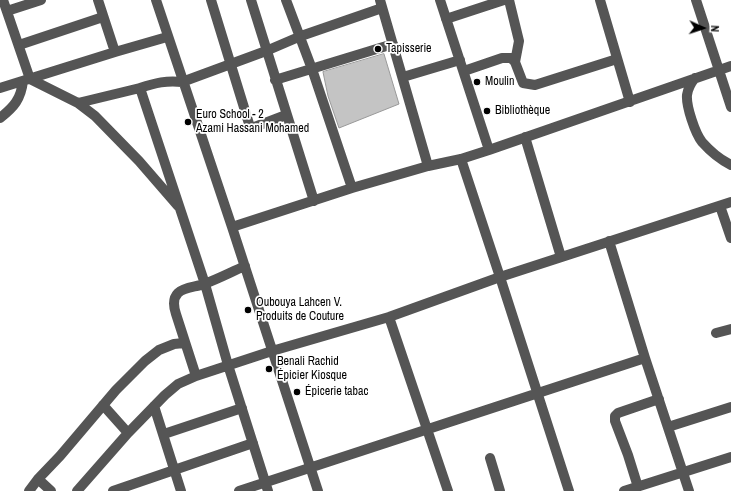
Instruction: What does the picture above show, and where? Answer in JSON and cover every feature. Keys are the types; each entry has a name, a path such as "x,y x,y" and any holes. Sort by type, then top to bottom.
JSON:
{"street":[{"path":"0,118 18,101 27,80 19,45 4,0"},
{"path":"7,11 41,0"},
{"path":"98,0 115,52"},
{"path":"156,0 318,491"},
{"path":"212,0 230,64 251,128 286,115"},
{"path":"251,0 314,201"},
{"path":"286,0 312,69 352,188"},
{"path":"440,0 490,150"},
{"path":"446,19 504,0"},
{"path":"509,0 519,41 515,62"},
{"path":"600,0 630,102"},
{"path":"696,0 731,107"},
{"path":"78,103 160,82 182,82 266,51 381,4 428,166"},
{"path":"19,45 103,17"},
{"path":"0,88 167,37"},
{"path":"275,80 393,44"},
{"path":"464,71 506,57 511,58 515,62 523,83 535,85 617,59"},
{"path":"403,77 460,60"},
{"path":"232,227 352,188 490,150 731,66"},
{"path":"695,78 689,88 687,99 697,134 710,149 731,166"},
{"path":"27,80 78,103 95,116 180,209"},
{"path":"140,88 205,284 228,365 267,487"},
{"path":"525,137 561,257"},
{"path":"461,159 569,491"},
{"path":"78,491 128,433 164,395 178,384 196,376 389,317 500,277 731,202"},
{"path":"720,206 731,238"},
{"path":"609,241 689,491"},
{"path":"196,376 184,343 176,314 174,304 175,298 178,293 205,284 245,266"},
{"path":"389,317 448,491"},
{"path":"716,333 731,329"},
{"path":"29,491 103,405 145,361 159,350 174,344 184,343"},
{"path":"239,491 267,487 311,468 646,358"},
{"path":"638,487 615,421 615,416 618,413 659,399"},
{"path":"103,405 128,433"},
{"path":"154,406 181,491"},
{"path":"668,427 731,407"},
{"path":"164,434 242,408"},
{"path":"113,491 253,443"},
{"path":"624,491 731,457"},
{"path":"490,458 500,491"},
{"path":"38,479 51,491"}],"building":[{"path":"384,54 399,104 339,128 328,96 323,72"}],"place":[{"name":"Tapisserie","path":"378,49"},
{"name":"Moulin","path":"477,82"},
{"name":"Bibliothèque","path":"487,111"},
{"name":"Euro School - 2 Azami Hassani Mohamed","path":"188,122"},
{"name":"Oubouya Lahcen V. Produits de Couture","path":"248,310"},
{"name":"Benali Rachid Épicier Kiosque","path":"269,369"},
{"name":"Épicerie tabac","path":"297,392"}]}
